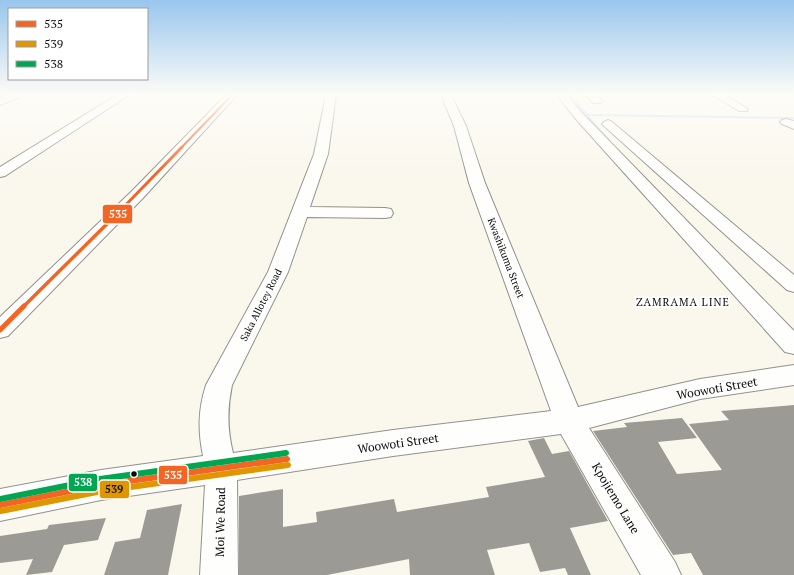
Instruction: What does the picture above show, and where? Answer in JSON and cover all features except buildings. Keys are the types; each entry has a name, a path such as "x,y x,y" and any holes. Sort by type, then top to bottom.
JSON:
{"street":[{"path":"0,173 81,122"},
{"path":"0,330 137,195 207,122"},
{"name":"Saka Allotey Road","path":"221,468 214,436 214,404 219,385 272,287 321,154 326,122"},
{"name":"Kwashikuma Street","path":"458,122 477,183 569,421"},
{"path":"584,122 794,346"},
{"path":"608,124 794,286"},
{"path":"300,212 385,213"},
{"name":"Woowoti Street","path":"0,505 102,485 393,443 569,421 700,389 794,375"},
{"name":"Kpojiemo Lane","path":"569,421 662,575"},
{"name":"Moi We Road","path":"220,575 221,468"}],"waterway":[{"path":"593,122 608,140"}],"transit line":[{"name":"535","path":"0,330 137,195 207,122"},
{"name":"538","path":"0,499 100,479 286,453"},
{"name":"535","path":"0,505 101,485 287,459"},
{"name":"539","path":"1,511 102,491 288,465"}],"district":[{"name":"ZAMRAMA LINE","path":"683,302"}]}
